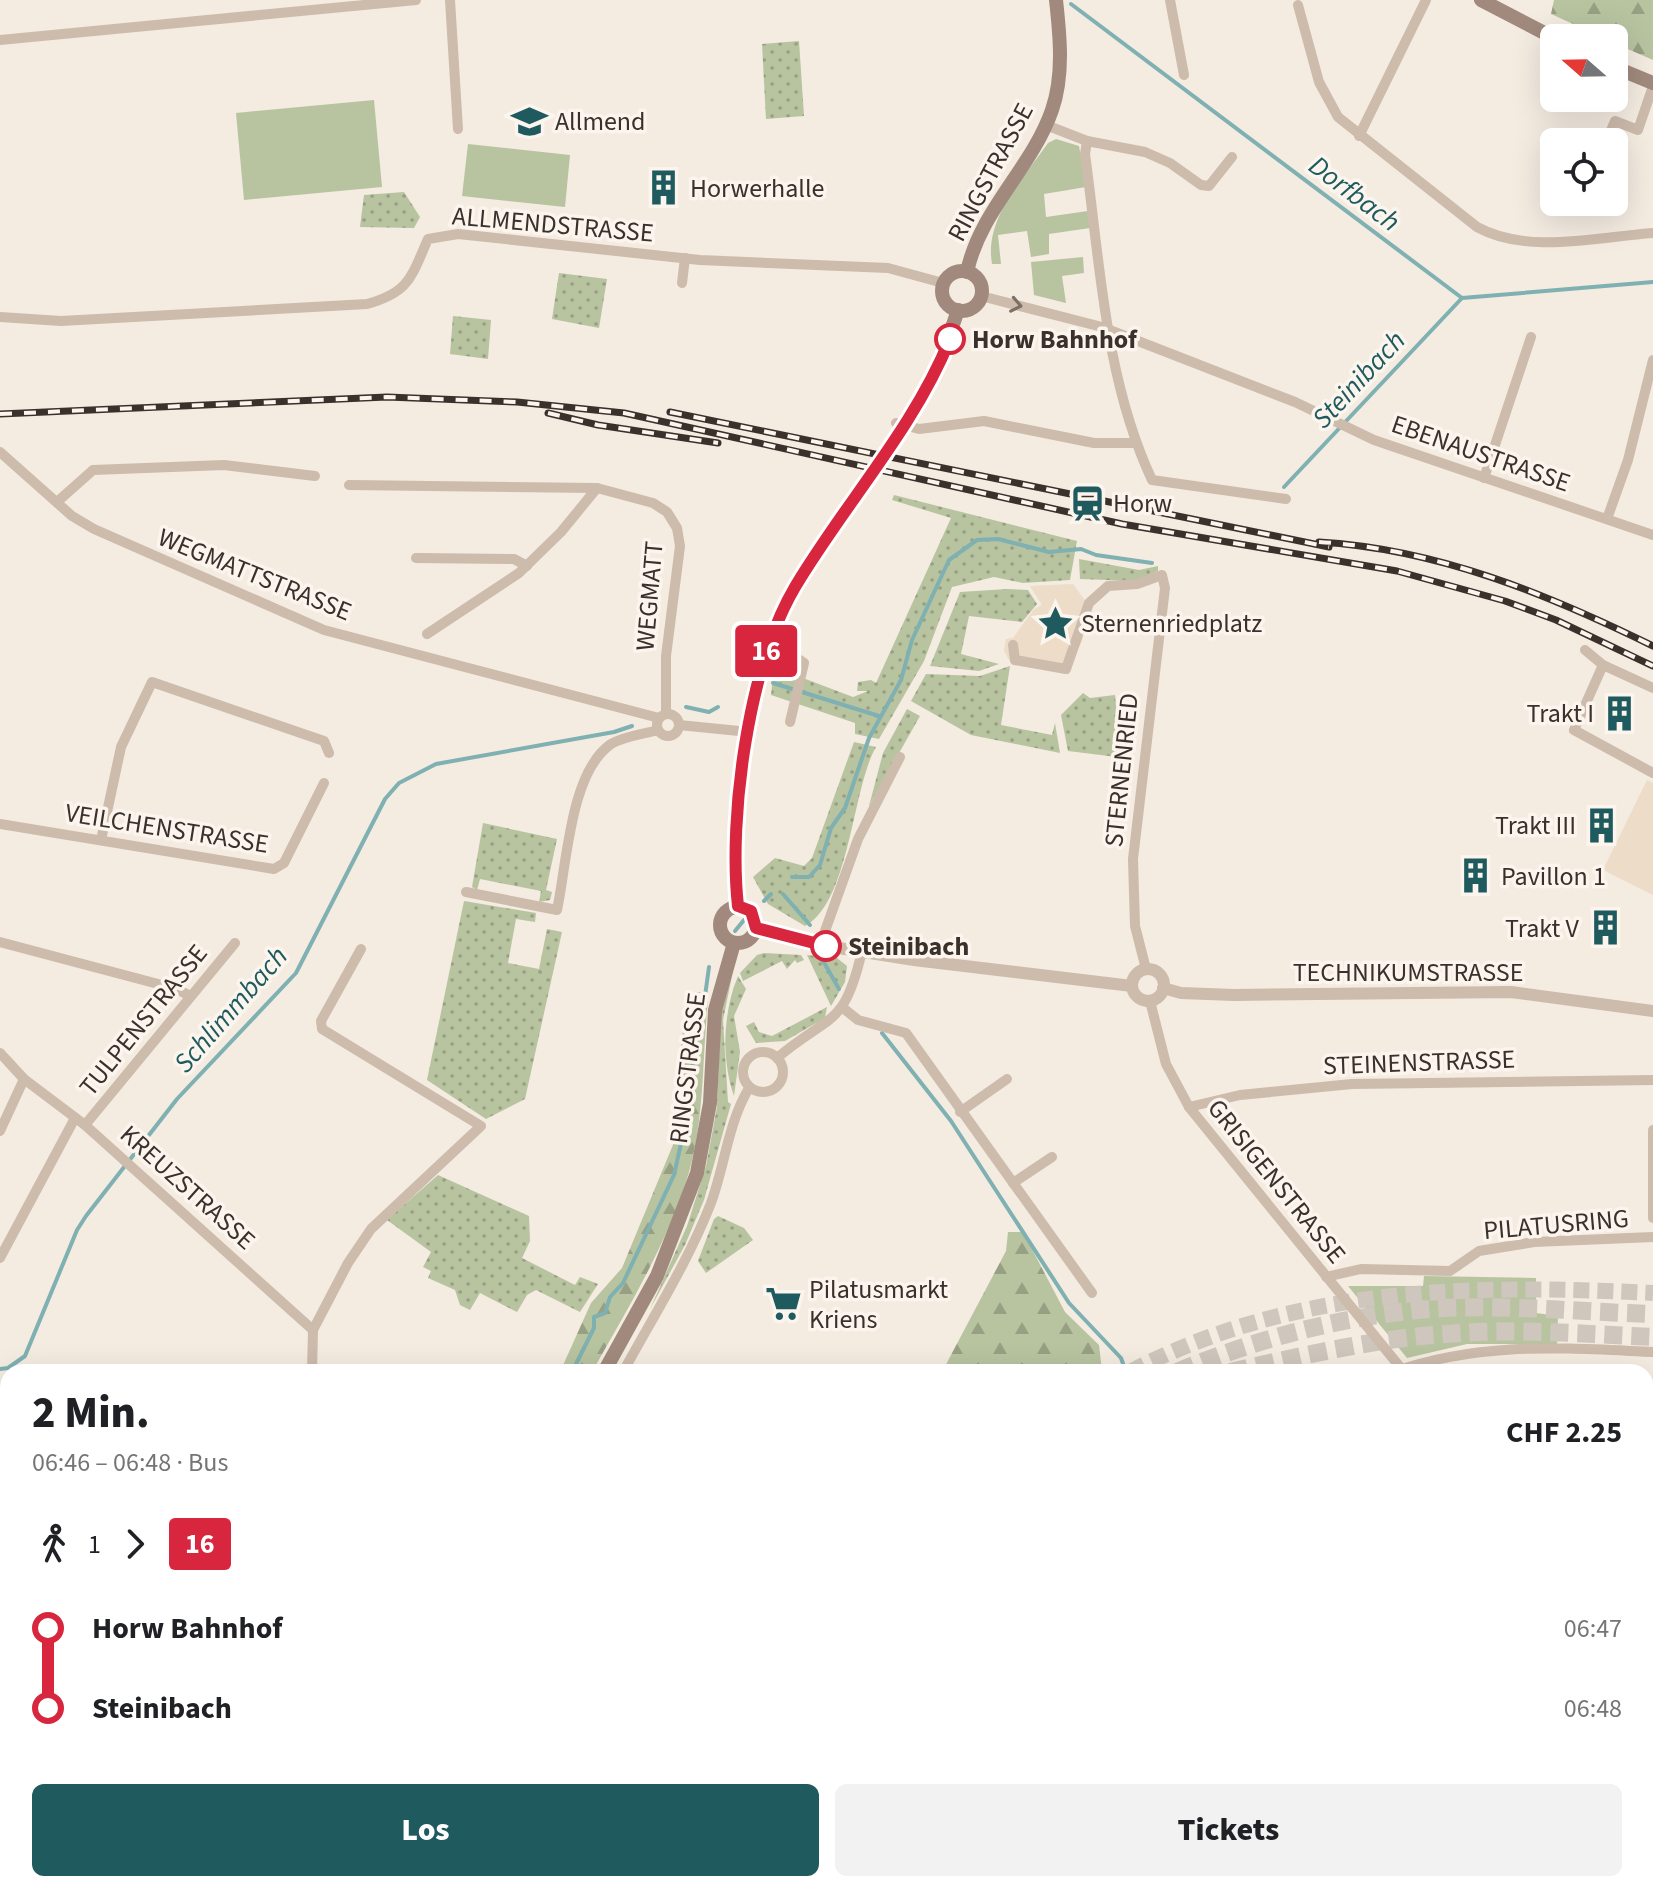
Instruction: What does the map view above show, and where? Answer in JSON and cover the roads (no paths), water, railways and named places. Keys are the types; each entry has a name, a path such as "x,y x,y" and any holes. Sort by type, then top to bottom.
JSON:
{"main road":[{"name":"RINGSTRASSE","path":"967,272 976,242 998,200 1046,125 1059,77 1056,0"},
{"path":"1481,0 1540,31"},
{"path":"1628,73 1653,84"},
{"path":"967,272 980,284 981,296 973,307 958,310 945,302 943,283 953,273 967,272"},
{"path":"911,413 939,366 958,310"},
{"path":"738,906 734,837 757,683 777,624 793,590 859,492"},
{"path":"738,906 751,911 756,928 750,939 734,943 723,936 720,922 726,911 738,906"},
{"name":"RINGSTRASSE","path":"608,1364 672,1243 697,1173 710,1103 715,1010 734,943"}],"street":[{"path":"0,40 416,0"},
{"path":"450,0 458,129"},
{"path":"1170,0 1184,75"},
{"path":"1359,136 1426,0"},
{"path":"1298,5 1319,82 1338,117 1494,237 1542,242 1653,233"},
{"path":"1612,128 1615,121 1638,130 1653,84"},
{"path":"1046,125 1087,141 1145,152 1170,163 1201,185 1209,186 1232,157"},
{"path":"1087,141 1085,154 1123,409 1152,480 1286,499"},
{"name":"ALLMENDSTRASSE","path":"0,317 61,321 367,304 399,291 414,274 428,239 458,234 685,258 888,268 943,283"},
{"path":"682,283 685,258"},
{"name":"EBENAUSTRASSE","path":"981,296 1052,312 1110,330 1295,402 1347,428 1653,535"},
{"path":"1484,478 1531,337"},
{"path":"1607,519 1625,471 1653,360"},
{"path":"896,423 919,429 984,421 1094,443 1135,443"},
{"name":"WEGMATTSTRASSE","path":"0,452 57,502 94,529 324,630 661,721"},
{"path":"57,502 93,470 224,465 315,476"},
{"name":"WEGMATT","path":"349,485 597,488 653,503 667,512 677,528 680,546 661,721"},
{"path":"427,634 527,566 597,488"},
{"path":"416,558 514,559 527,566"},
{"name":"STERNENRIED","path":"1013,645 1015,660 1066,669 1089,603 1108,586 1137,584 1162,575 1165,588 1132,873 1135,926 1146,969"},
{"path":"790,722 804,663 789,653 795,641"},
{"path":"1585,650 1603,665 1653,688"},
{"path":"1603,665 1574,730 1653,773"},
{"path":"101,840 114,770 152,682 324,741 329,753"},
{"path":"466,892 557,910 584,777 597,755 614,742 673,715 679,725"},
{"path":"661,721 670,736 679,725"},
{"path":"679,725 749,732"},
{"path":"820,945 858,839 900,757"},
{"name":"VEILCHENSTRASSE","path":"0,824 274,869 284,863 324,783"},
{"path":"756,928 820,945 1071,981 1132,986"},
{"path":"0,942 177,989 190,996"},
{"name":"TULPENSTRASSE","path":"85,1125 235,943"},
{"path":"312,1364 313,1330 348,1263 371,1229 481,1126 322,1029 321,1021 361,949"},
{"path":"777,1058 828,1024 843,1008 854,986 862,951"},
{"path":"1146,969 1159,974 1163,988 1150,1001 1140,999 1132,986 1134,977 1146,969"},
{"name":"TECHNIKUMSTRASSE","path":"1163,988 1181,993 1234,995 1511,992 1653,1011"},
{"name":"GRISIGENSTRASSE","path":"1150,1001 1166,1064 1189,1107 1394,1364"},
{"path":"843,1008 858,1020 906,1033 1092,1293"},
{"path":"767,1052 777,1058 783,1071 779,1084 769,1092 749,1088 742,1072 749,1057 767,1052"},
{"name":"KREUZSTRASSE","path":"0,1053 24,1079 85,1125 313,1330"},
{"path":"0,1131 24,1079"},
{"path":"960,1112 1007,1079"},
{"name":"STEINENSTRASSE","path":"1189,1107 1240,1095 1352,1084 1653,1080"},
{"name":"RINGSTRASSE","path":"628,1364 667,1294 711,1202 733,1123 749,1088"},
{"path":"0,1258 75,1118"},
{"path":"1653,1130 1653,1218"},
{"path":"1013,1183 1052,1157"},
{"name":"PILATUSRING","path":"1326,1277 1361,1269 1450,1271 1479,1251 1534,1242 1653,1237"},
{"path":"1424,1364 1469,1351 1553,1348 1653,1352"}],"waterway":[{"name":"Dorfbach","path":"1071,4 1462,298 1653,282"},
{"name":"Steinibach","path":"1284,487 1462,298"},
{"name":"Steinibach","path":"792,877 809,877 820,865 831,828 845,808 869,738 901,680 912,640 949,560 977,540 998,539 1049,552 1081,549 1096,555 1152,563"},
{"path":"773,683 879,716"},
{"path":"686,707 709,712 718,707"},
{"name":"Schlimmbach","path":"14,1364 25,1356 77,1230 86,1216 177,1099 296,973 385,799 399,783 436,764 614,732 632,726"},
{"path":"764,901 771,894"},
{"name":"Steinibach","path":"783,894 810,925"},
{"path":"735,931 744,920"},
{"name":"Steinibach","path":"822,959 839,989"},
{"path":"576,1364 594,1328 594,1317 605,1313 610,1297 623,1283 674,1175 690,1103 693,1063 690,1022 692,1012 705,996 709,967"},
{"name":"Steinibach","path":"882,1033 951,1121 1069,1303 1123,1364"}],"tunnel":[{"path":"859,492 910,415"},
{"path":"1148,1364 1192,1344 1256,1322 1320,1307 1386,1297 1518,1289 1653,1293"},
{"path":"1197,1364 1308,1329 1411,1311 1497,1307 1653,1314"},
{"path":"1266,1364 1364,1344 1472,1332 1653,1337"}],"railway":[{"path":"0,414 387,397 517,402 624,413 1122,524 1397,571 1505,601 1556,620 1653,666"},
{"path":"670,412 1329,547"},
{"path":"548,413 598,425 718,443"},
{"path":"1319,542 1406,554 1491,577 1573,609 1653,646"}],"place":[{"name":"Allmend","path":"529,121"},
{"name":"Horwerhalle","path":"664,188"},
{"name":"Horw Bahnhof","path":"950,339"},
{"name":"Horw","path":"1087,503"},
{"name":"Sternenriedplatz","path":"1055,623"},
{"name":"Trakt I","path":"1620,713"},
{"name":"Trakt III","path":"1602,825"},
{"name":"Pavillon 1","path":"1475,876"},
{"name":"Trakt V","path":"1605,928"},
{"name":"Steinibach","path":"826,946"},
{"name":"Pilatusmarkt Kriens","path":"783,1304"}]}
